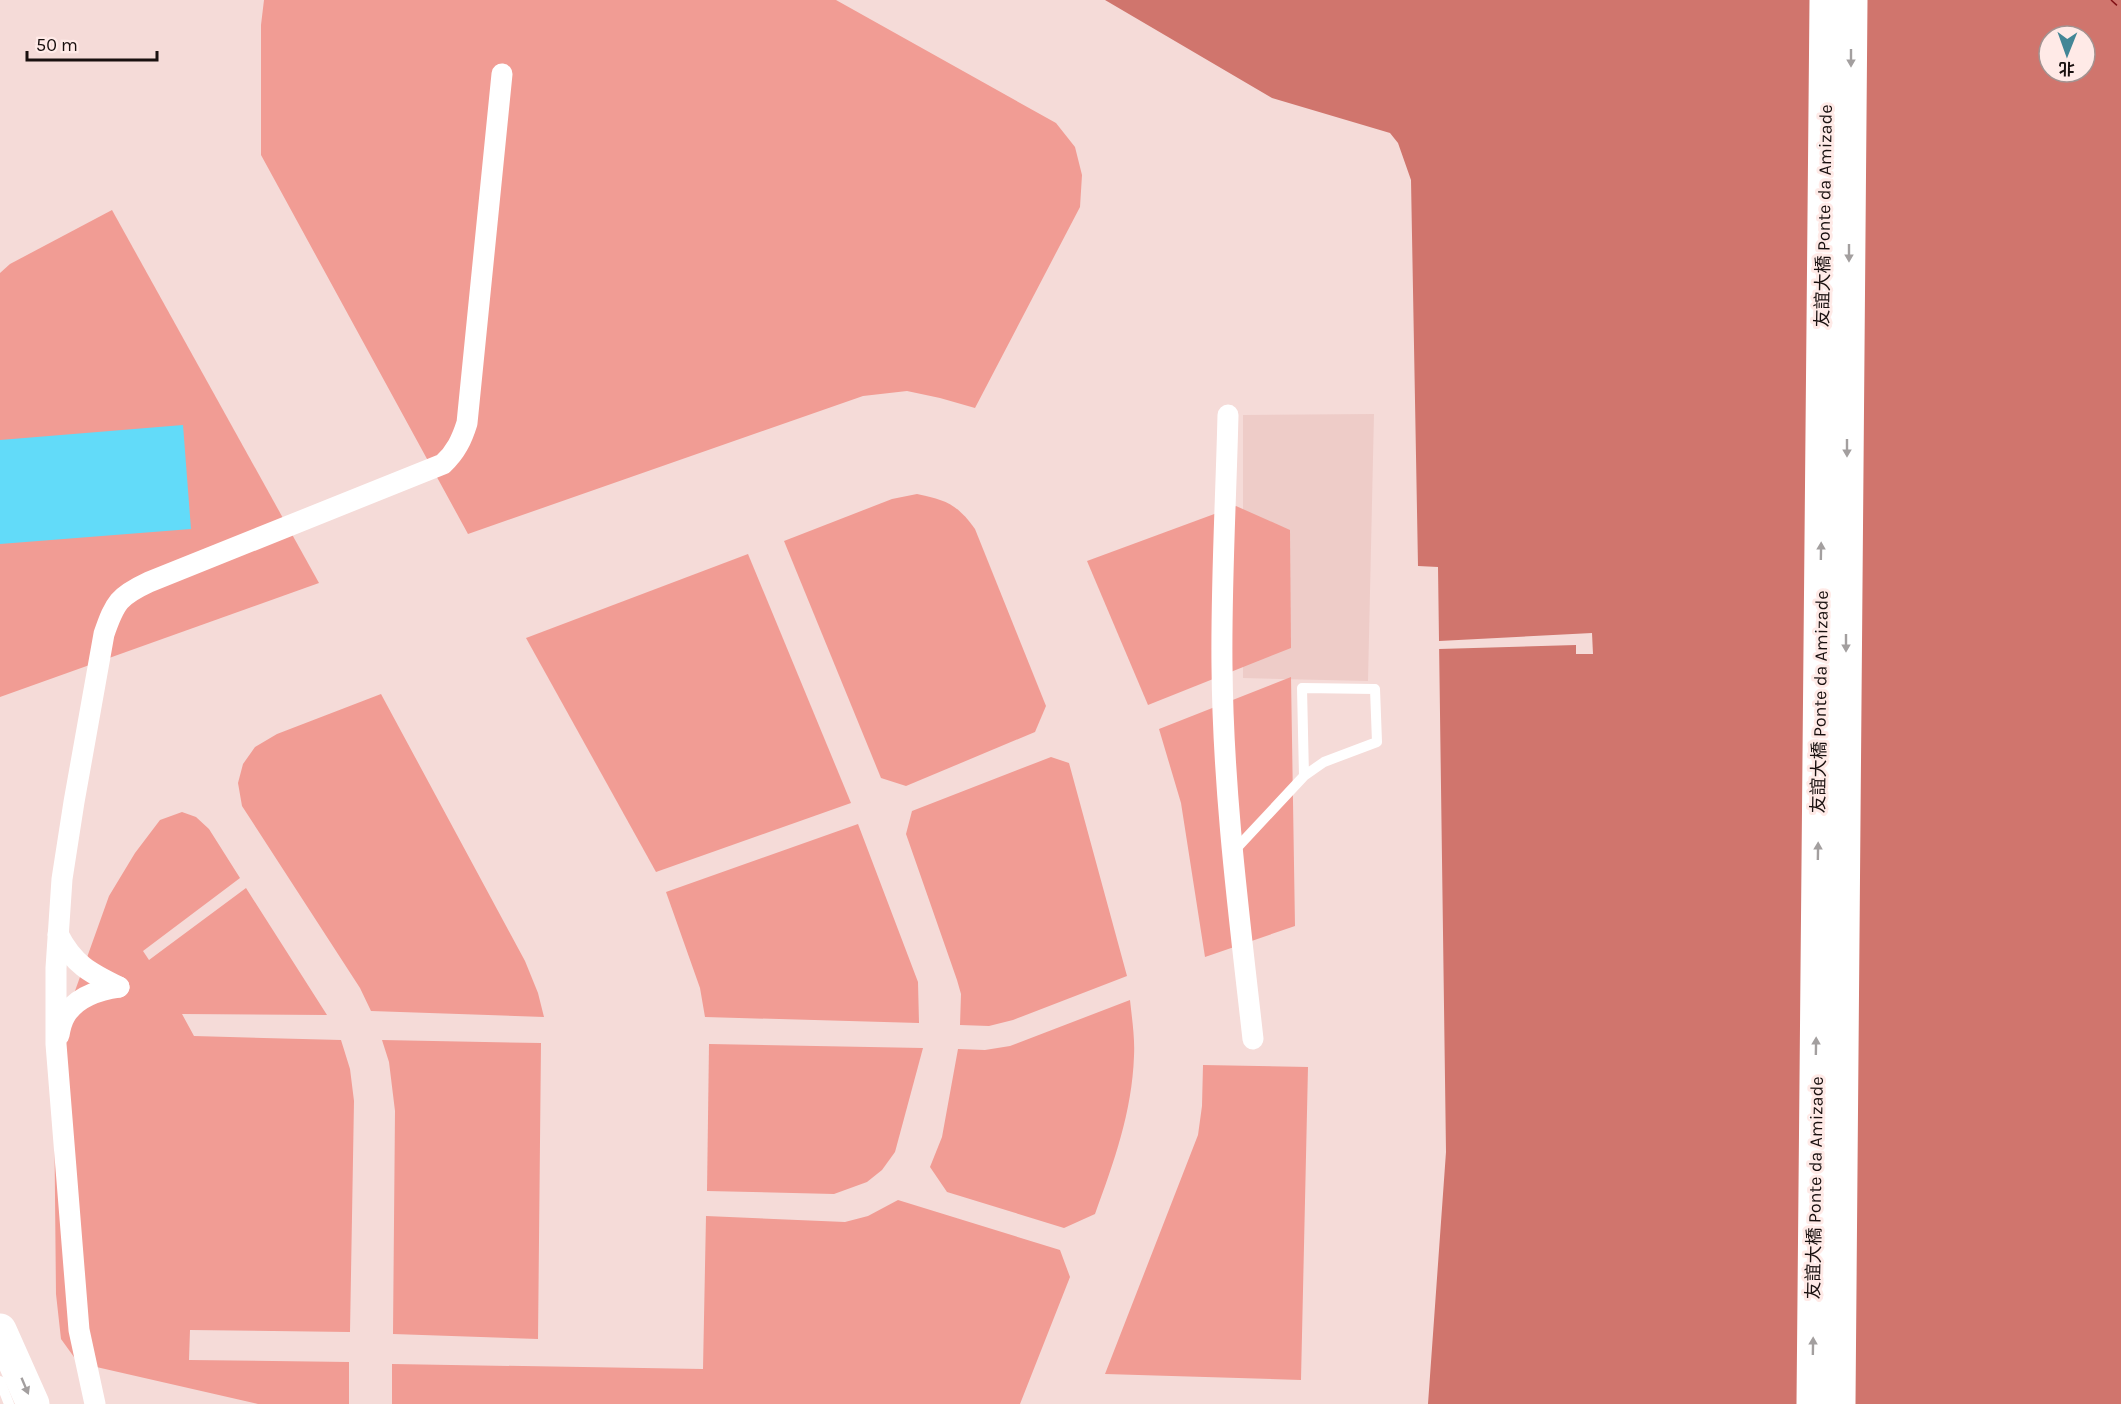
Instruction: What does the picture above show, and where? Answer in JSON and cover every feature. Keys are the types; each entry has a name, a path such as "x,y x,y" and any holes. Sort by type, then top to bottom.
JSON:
{"main road":[{"name":"友誼大橋 Ponte da Amizade","path":"1813,1404 1826,0"},
{"name":"友誼大橋 Ponte da Amizade","path":"1839,1404 1851,0"},
{"path":"0,1330 33,1404"}],"street":[{"path":"95,1404 79,1330 56,1044 56,968 62,879 104,634 112,610 125,593 443,464 453,455 466,423 502,74"},
{"path":"1228,415 1222,666 1233,852 1253,1039"},
{"path":"56,1044 64,1016 77,1002 101,990 118,987 92,974 76,962 66,950 58,934"}],"lane":[{"path":"1233,852 1304,776 1324,762 1377,742 1375,689 1302,688 1304,776"},
{"path":"0,1381 9,1404"},
{"path":"0,1400 2,1404"}],"shaded area":[{"path":"264,0 836,0 1056,123 1075,147 1082,175 1080,207 975,408 907,391 863,396 468,534 261,155 261,25"},
{"path":"1105,0 2121,0 2121,1404 1428,1404 1446,1152 1438,567 1418,566 1411,180 1398,143 1390,133 1272,98"},
{"path":"112,210 319,583 0,697 0,273 10,264"},
{"path":"1374,414 1368,681 1243,678 1243,415"},
{"path":"917,494 950,504 975,529 1046,706 1035,732 906,786 881,778 784,541 892,499"},
{"path":"1236,506 1290,530 1291,648 1148,705 1087,561"},
{"path":"748,554 851,803 656,872 526,638"},
{"path":"1291,677 1295,926 1205,957 1181,803 1159,729"},
{"path":"381,694 525,961 538,993 544,1017 371,1011 360,988 242,806 238,783 243,764 255,747 277,734"},
{"path":"1051,757 1069,763 1127,976 1013,1020 989,1026 960,1025 961,994 906,834 912,811"},
{"path":"182,812 196,817 209,829 240,878 143,951 149,960 246,888 327,1015 182,1014 194,1036 341,1040 350,1069 354,1101 350,1332 190,1330 189,1360 349,1362 349,1404 258,1404 92,1366 74,1357 61,1339 56,1294 54,1096 56,1044 109,896 135,853 160,820"},
{"path":"858,824 918,982 919,1023 705,1017 700,988 666,892"},
{"path":"1130,1000 1134,1049 1130,1097 1115,1156 1095,1214 1064,1228 947,1192 930,1167 942,1137 958,1049 985,1050 1010,1046"},
{"path":"382,1040 541,1043 538,1339 393,1334 395,1111 389,1062"},
{"path":"709,1044 923,1048 895,1152 882,1170 867,1182 834,1194 707,1191"},
{"path":"1203,1065 1308,1067 1301,1380 1105,1374 1198,1135 1202,1106"},
{"path":"898,1200 1060,1250 1070,1277 1020,1404 392,1404 392,1364 703,1369 706,1216 845,1222 868,1216"}],"pier":[{"path":"1592,633 1593,654 1576,654 1576,645 1439,649 1439,641"}],"building":[{"path":"183,425 191,529 0,544 0,440"}],"ferry route":[{"path":"2111,0 2121,9"}]}
